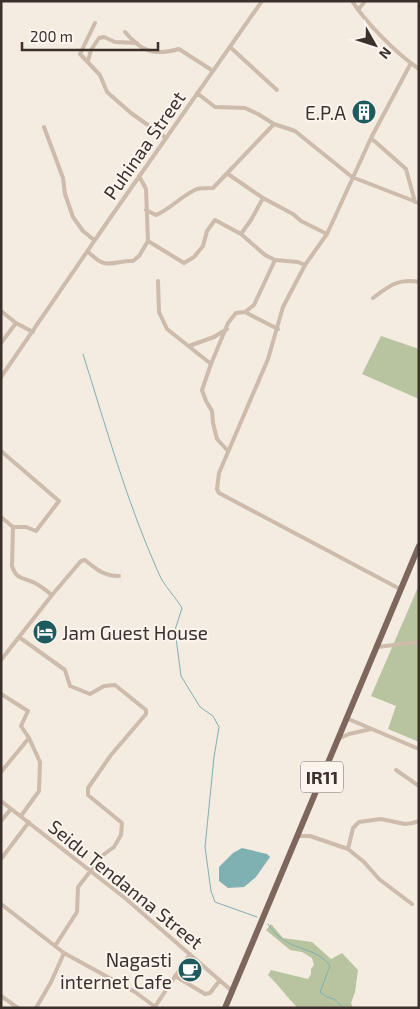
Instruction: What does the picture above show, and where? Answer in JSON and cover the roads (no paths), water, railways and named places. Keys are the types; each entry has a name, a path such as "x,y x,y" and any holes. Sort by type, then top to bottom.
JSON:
{"main road":[{"name":"IR11","path":"225,1008 419,546"}],"street":[{"name":"Puhinaa Street","path":"1,377 94,240 262,1"},
{"path":"352,1 358,10 410,63 419,69"},
{"path":"358,10 365,1"},
{"path":"95,23 80,54 100,75 107,92 131,113 166,138"},
{"path":"125,32 137,44 154,53 165,53 179,49 213,70"},
{"path":"88,61 91,50 99,38 104,37 115,42 137,44"},
{"path":"230,46 277,90"},
{"path":"400,589 219,493 217,490 219,473 253,397 284,307 305,265 327,234 352,177 410,63"},
{"path":"197,93 215,107 245,108 274,124 295,131 352,177 417,203"},
{"path":"146,210 156,215 198,189 213,188 274,124"},
{"path":"44,127 63,178 65,194 73,217 83,231 94,240"},
{"path":"371,138 406,169 417,203"},
{"path":"228,174 263,198 293,214 311,227 327,234"},
{"path":"87,252 103,263 114,263 123,260 133,261 140,256 148,241 146,189 139,176"},
{"path":"241,234 252,220 263,198"},
{"path":"148,241 184,263 194,257 203,246 207,231 215,220 241,234 265,255 275,260 298,262 305,265"},
{"path":"245,312 254,305 259,297 275,260"},
{"path":"372,298 397,282 403,280 419,282"},
{"path":"158,281 160,317 167,328 211,364"},
{"path":"1,310 16,323 32,332"},
{"path":"228,451 217,439 212,411 202,390 211,364 228,323 236,312 245,312 278,329"},
{"path":"1,343 16,323"},
{"path":"189,346 214,337 227,329"},
{"path":"1,451 59,501 36,531 26,527 13,526 1,517"},
{"path":"13,526 12,566 14,570 19,577 30,580 52,594"},
{"path":"1,660 52,594 82,561 86,560 101,573 119,576"},
{"path":"19,637 65,670 70,686 90,694 104,686 115,685 146,710 146,714 111,755 88,788 88,794 122,823 123,826 121,835 114,847 103,855 78,888 77,912 55,946"},
{"path":"377,647 419,642"},
{"path":"1,694 28,711 21,726 40,762 38,774 40,787 38,793 21,816"},
{"path":"346,718 419,749"},
{"path":"337,740 349,734 371,729"},
{"path":"1,772 29,738"},
{"path":"396,770 419,786"},
{"name":"Seidu Tendanna Street","path":"1,801 91,870 232,991"},
{"path":"1,821 11,809"},
{"path":"348,849 352,828 358,822 380,820 413,824 419,821"},
{"path":"1,859 28,822"},
{"path":"296,836 310,836 348,849 364,862 380,880 412,904"},
{"path":"1,904 64,953 135,992 154,1007 190,954"},
{"path":"36,1008 51,982 64,953"},
{"path":"175,976 205,994 210,993 220,980"},
{"path":"1,996 18,1008"}],"water":[{"path":"242,848 267,854 270,857 256,877 244,887 228,888 219,881 219,867 233,853"}],"waterway":[{"path":"83,354 118,465 147,547 161,578 182,608 175,630 181,676 200,707 213,716 219,727 205,847 211,891 215,902 257,917"},
{"path":"268,924 283,940 324,959 330,966 320,992 334,999 344,1008"}],"place":[{"name":"E.P.A","path":"364,112"},
{"name":"Jam Guest House","path":"45,632"},
{"name":"Nagasti internet Cafe","path":"190,970"}]}
